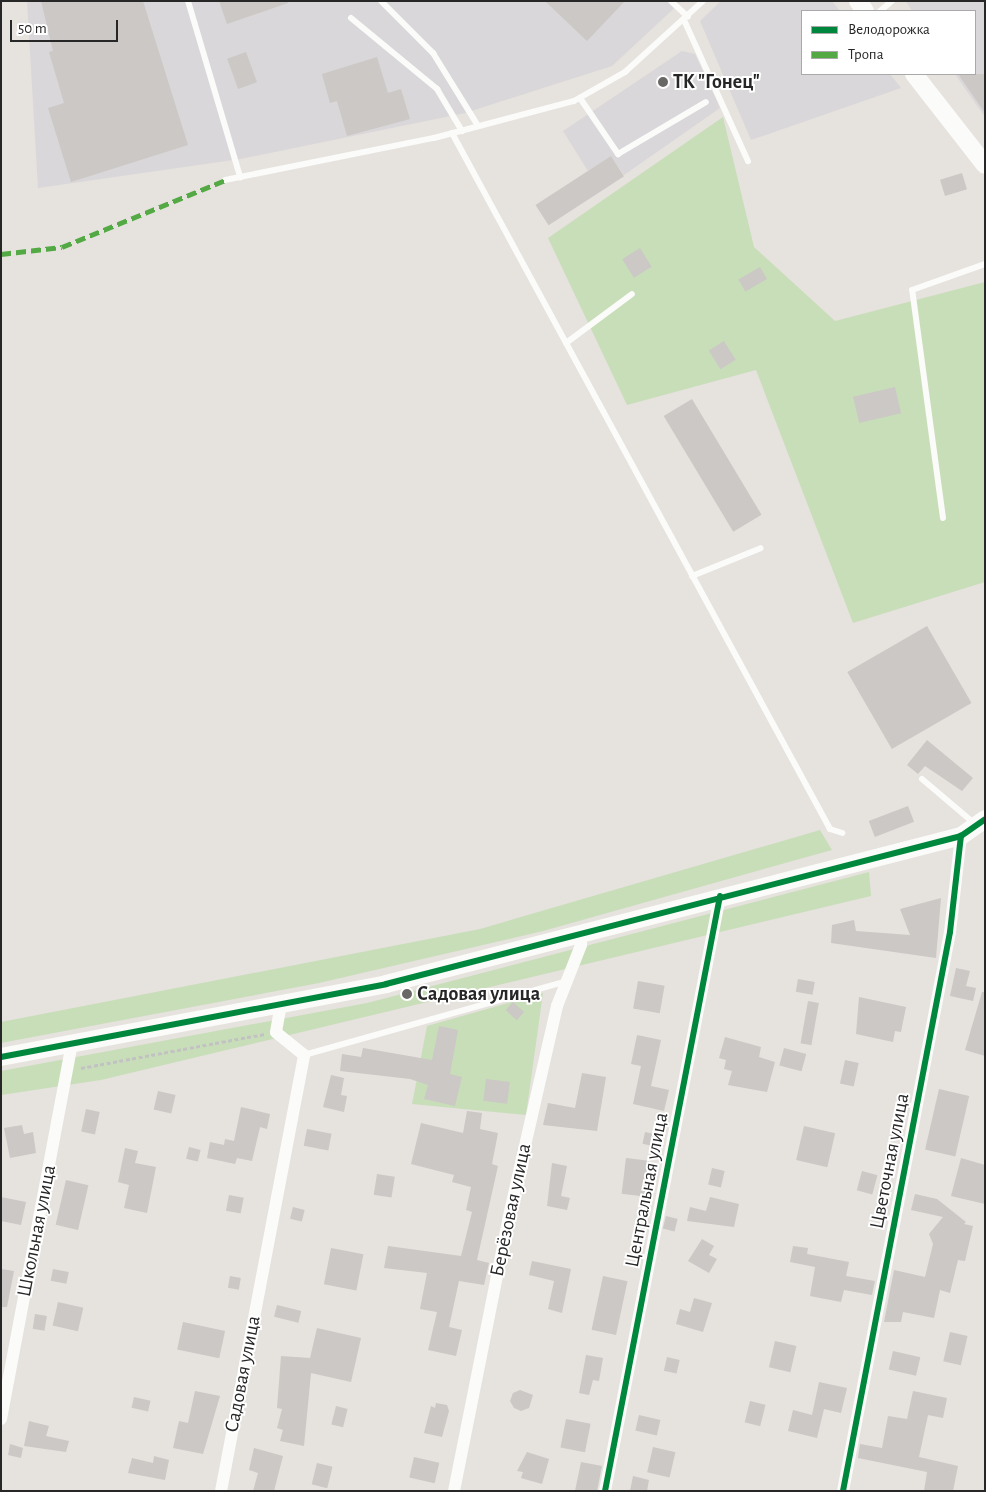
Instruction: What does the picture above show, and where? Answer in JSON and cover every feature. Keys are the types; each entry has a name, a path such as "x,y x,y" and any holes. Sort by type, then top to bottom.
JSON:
{"street":[{"path":"915,75 985,165"},
{"path":"1,1057 386,984 720,896 961,836 982,824"},
{"name":"Цветочная улица","path":"844,1491 950,932 961,836"},
{"name":"Центральная улица","path":"606,1491 720,896"},
{"name":"Берёзовая улица","path":"454,1491 508,1220 557,1006 581,945 581,932"},
{"path":"281,1004 276,1032 304,1055"},
{"name":"Школьная улица","path":"1,1419 72,1043"},
{"name":"Садовая улица","path":"221,1491 304,1055"}],"lane":[{"path":"188,1 240,176"},
{"path":"381,1 433,53 478,126"},
{"path":"671,1 686,19 748,161"},
{"path":"225,180 462,131 580,98 625,72 704,1"},
{"path":"881,10 892,1"},
{"path":"351,18 437,89 462,131"},
{"path":"580,98 618,154 706,102"},
{"path":"452,133 830,830 842,833"},
{"path":"943,518 912,290 985,264"},
{"path":"566,342 632,294"},
{"path":"692,576 761,548"},
{"path":"922,779 982,824"},
{"path":"304,1055 567,981"}],"path":[{"path":"67,1071 276,1032"}],"shaded area":[{"path":"27,1 682,1 612,66 465,113 240,159 38,188"},
{"path":"721,1 832,1 839,10 801,10 801,75 891,75 901,88 751,140 700,21"},
{"path":"906,1 985,1 985,117 956,75 976,75 976,10 911,10"},
{"path":"682,51 695,54 720,108 624,175 611,156 588,171 563,131"}],"green space":[{"path":"723,117 754,247 835,321 985,282 985,582 853,623 756,370 627,405 548,238"},
{"path":"820,830 832,850 543,931 319,983 1,1043 1,1022 480,929"},
{"path":"869,872 871,896 101,1080 1,1095 1,1071 367,1003"},
{"path":"543,993 526,1115 412,1104 427,1026"}],"building":[{"path":"41,1 143,1 188,145 71,182 48,108 64,103 49,52 53,51"},
{"path":"219,1 287,1 288,3 227,24"},
{"path":"545,1 625,1 587,41"},
{"path":"246,52 257,82 238,89 227,59"},
{"path":"377,57 388,93 401,89 410,119 347,136 337,101 330,103 322,74"},
{"path":"985,74 985,113 959,75"},
{"path":"611,156 624,176 549,225 536,205"},
{"path":"962,173 967,189 945,196 940,180"},
{"path":"640,248 652,267 634,278 622,259"},
{"path":"760,267 767,279 745,292 738,280"},
{"path":"724,341 736,360 720,369 709,351"},
{"path":"895,387 901,413 859,423 853,397"},
{"path":"692,399 762,515 733,532 664,416"},
{"path":"927,626 972,703 892,749 847,672"},
{"path":"927,740 973,778 962,791 925,766 918,774 907,765"},
{"path":"908,806 914,822 875,837 869,821"},
{"path":"941,898 936,958 831,943 832,925 854,920 856,931 910,935 900,909"},
{"path":"956,968 970,971 966,986 976,988 973,1001 950,996"},
{"path":"798,979 815,982 812,995 796,992"},
{"path":"638,981 665,986 660,1013 633,1009"},
{"path":"982,992 985,992 985,1056 965,1050"},
{"path":"859,997 906,1007 901,1032 895,1031 893,1042 856,1034"},
{"path":"808,1001 819,1003 811,1045 801,1043"},
{"path":"513,1002 524,1012 517,1020 506,1010"},
{"path":"439,1026 458,1030 450,1074 462,1077 455,1106 424,1099 428,1085 410,1079 340,1071 342,1054 361,1057 363,1048 432,1060"},
{"path":"637,1035 661,1040 651,1086 669,1090 664,1111 633,1104 641,1066 631,1064"},
{"path":"725,1037 761,1047 759,1057 775,1062 767,1092 728,1085 732,1071 724,1069 726,1060 719,1058"},
{"path":"784,1048 806,1054 802,1071 779,1065"},
{"path":"845,1060 859,1063 854,1086 840,1083"},
{"path":"582,1073 606,1077 597,1131 543,1125 548,1103 575,1108"},
{"path":"331,1075 344,1078 341,1095 347,1096 344,1112 323,1107"},
{"path":"486,1079 510,1082 507,1104 483,1101"},
{"path":"939,1089 969,1096 955,1156 925,1149"},
{"path":"158,1091 176,1095 171,1114 154,1110"},
{"path":"241,1107 270,1114 267,1129 260,1127 252,1161 237,1158 235,1164 207,1158 210,1142 224,1145 225,1139 234,1141"},
{"path":"86,1109 100,1112 95,1134 81,1131"},
{"path":"467,1111 482,1113 480,1129 498,1133 492,1164 498,1166 477,1260 489,1263 484,1285 459,1281 449,1327 462,1330 456,1356 428,1350 437,1312 420,1309 427,1273 384,1268 388,1246 461,1256 472,1212 466,1210 471,1187 452,1182 454,1175 411,1164 421,1123 463,1133"},
{"path":"22,1125 24,1134 33,1132 36,1153 10,1158 4,1128"},
{"path":"804,1126 835,1133 827,1167 796,1160"},
{"path":"307,1129 332,1134 328,1150 304,1146"},
{"path":"645,1132 659,1135 656,1147 643,1144"},
{"path":"189,1147 201,1150 198,1162 186,1159"},
{"path":"125,1148 138,1151 135,1163 156,1167 147,1213 124,1208 129,1185 118,1182"},
{"path":"626,1158 649,1161 644,1197 622,1194"},
{"path":"961,1158 985,1165 985,1204 951,1196"},
{"path":"552,1163 567,1166 561,1196 570,1198 567,1210 547,1206"},
{"path":"712,1168 725,1171 721,1187 708,1185"},
{"path":"862,1171 877,1175 872,1194 857,1190"},
{"path":"377,1174 395,1177 391,1198 374,1195"},
{"path":"66,1180 88,1185 78,1230 56,1225"},
{"path":"915,1194 937,1199 966,1222 964,1224 973,1226 965,1261 958,1260 950,1293 940,1290 934,1318 903,1312 901,1322 884,1322 894,1270 925,1277 933,1244 929,1234 943,1217 911,1210"},
{"path":"229,1195 244,1198 241,1214 226,1211"},
{"path":"1,1197 26,1202 21,1225 1,1221"},
{"path":"710,1197 739,1204 734,1227 687,1221 690,1207 706,1211"},
{"path":"293,1207 305,1210 302,1222 290,1219"},
{"path":"666,1216 678,1219 674,1232 663,1229"},
{"path":"702,1239 714,1246 709,1255 717,1259 709,1273 688,1261"},
{"path":"793,1246 808,1248 807,1254 849,1262 846,1276 875,1281 872,1295 844,1290 841,1302 810,1296 815,1267 790,1262"},
{"path":"331,1248 363,1254 356,1291 324,1284"},
{"path":"532,1261 571,1269 562,1313 548,1309 554,1281 529,1275"},
{"path":"1,1269 14,1271 7,1307 1,1307"},
{"path":"53,1269 69,1272 66,1284 51,1281"},
{"path":"230,1276 241,1278 239,1290 228,1288"},
{"path":"603,1276 627,1281 616,1335 592,1330"},
{"path":"694,1298 712,1303 703,1332 676,1324 680,1309 690,1312"},
{"path":"58,1302 83,1308 78,1331 53,1325"},
{"path":"277,1305 301,1311 298,1323 274,1317"},
{"path":"35,1314 47,1316 45,1331 33,1329"},
{"path":"183,1322 225,1331 219,1358 177,1349"},
{"path":"317,1328 361,1338 351,1382 311,1373 304,1446 280,1441 283,1430 277,1428 282,1409 277,1408 281,1356 310,1358"},
{"path":"950,1332 968,1336 961,1365 943,1361"},
{"path":"775,1341 796,1346 790,1372 769,1367"},
{"path":"893,1351 920,1357 916,1376 889,1370"},
{"path":"586,1355 603,1358 599,1381 593,1380 589,1395 579,1393"},
{"path":"667,1357 680,1360 677,1374 664,1371"},
{"path":"819,1382 847,1388 841,1413 824,1409 817,1438 788,1431 793,1410 812,1415"},
{"path":"520,1390 533,1395 529,1408 521,1411 514,1408 510,1401 513,1393"},
{"path":"195,1391 220,1396 203,1454 173,1448 179,1421 188,1423"},
{"path":"913,1391 947,1398 943,1418 928,1415 919,1457 958,1466 953,1491 924,1491 927,1472 858,1458 860,1444 882,1448 888,1416 907,1419"},
{"path":"134,1397 151,1401 148,1412 132,1408"},
{"path":"750,1401 766,1405 760,1426 745,1422"},
{"path":"436,1403 447,1405 449,1411 442,1437 424,1433 431,1406 435,1408"},
{"path":"336,1406 348,1409 343,1427 331,1424"},
{"path":"639,1415 660,1420 657,1436 635,1431"},
{"path":"566,1419 591,1424 585,1452 560,1447"},
{"path":"29,1421 49,1426 46,1436 69,1441 66,1452 24,1446"},
{"path":"10,1444 23,1448 21,1458 8,1455"},
{"path":"653,1447 675,1452 670,1478 647,1472"},
{"path":"254,1448 283,1456 274,1491 253,1491 258,1473 249,1470"},
{"path":"527,1452 549,1459 542,1484 521,1478 523,1472 517,1471"},
{"path":"154,1456 169,1460 165,1480 128,1473 132,1458 153,1463"},
{"path":"414,1457 439,1463 435,1483 409,1477"},
{"path":"581,1462 602,1466 597,1491 575,1491"},
{"path":"317,1463 333,1467 327,1488 312,1484"},
{"path":"633,1476 649,1480 647,1491 630,1491"}],"marked path":[{"path":"1,254 62,247 225,180"}],"cycle path":[{"path":"1,1057 386,984 961,836 985,819"},
{"path":"843,1491 950,932 961,836"},
{"path":"605,1491 720,896"}],"place":[{"name":"ТК \"Гонец\"","path":"663,82"},
{"name":"Садовая улица","path":"407,994"}]}
